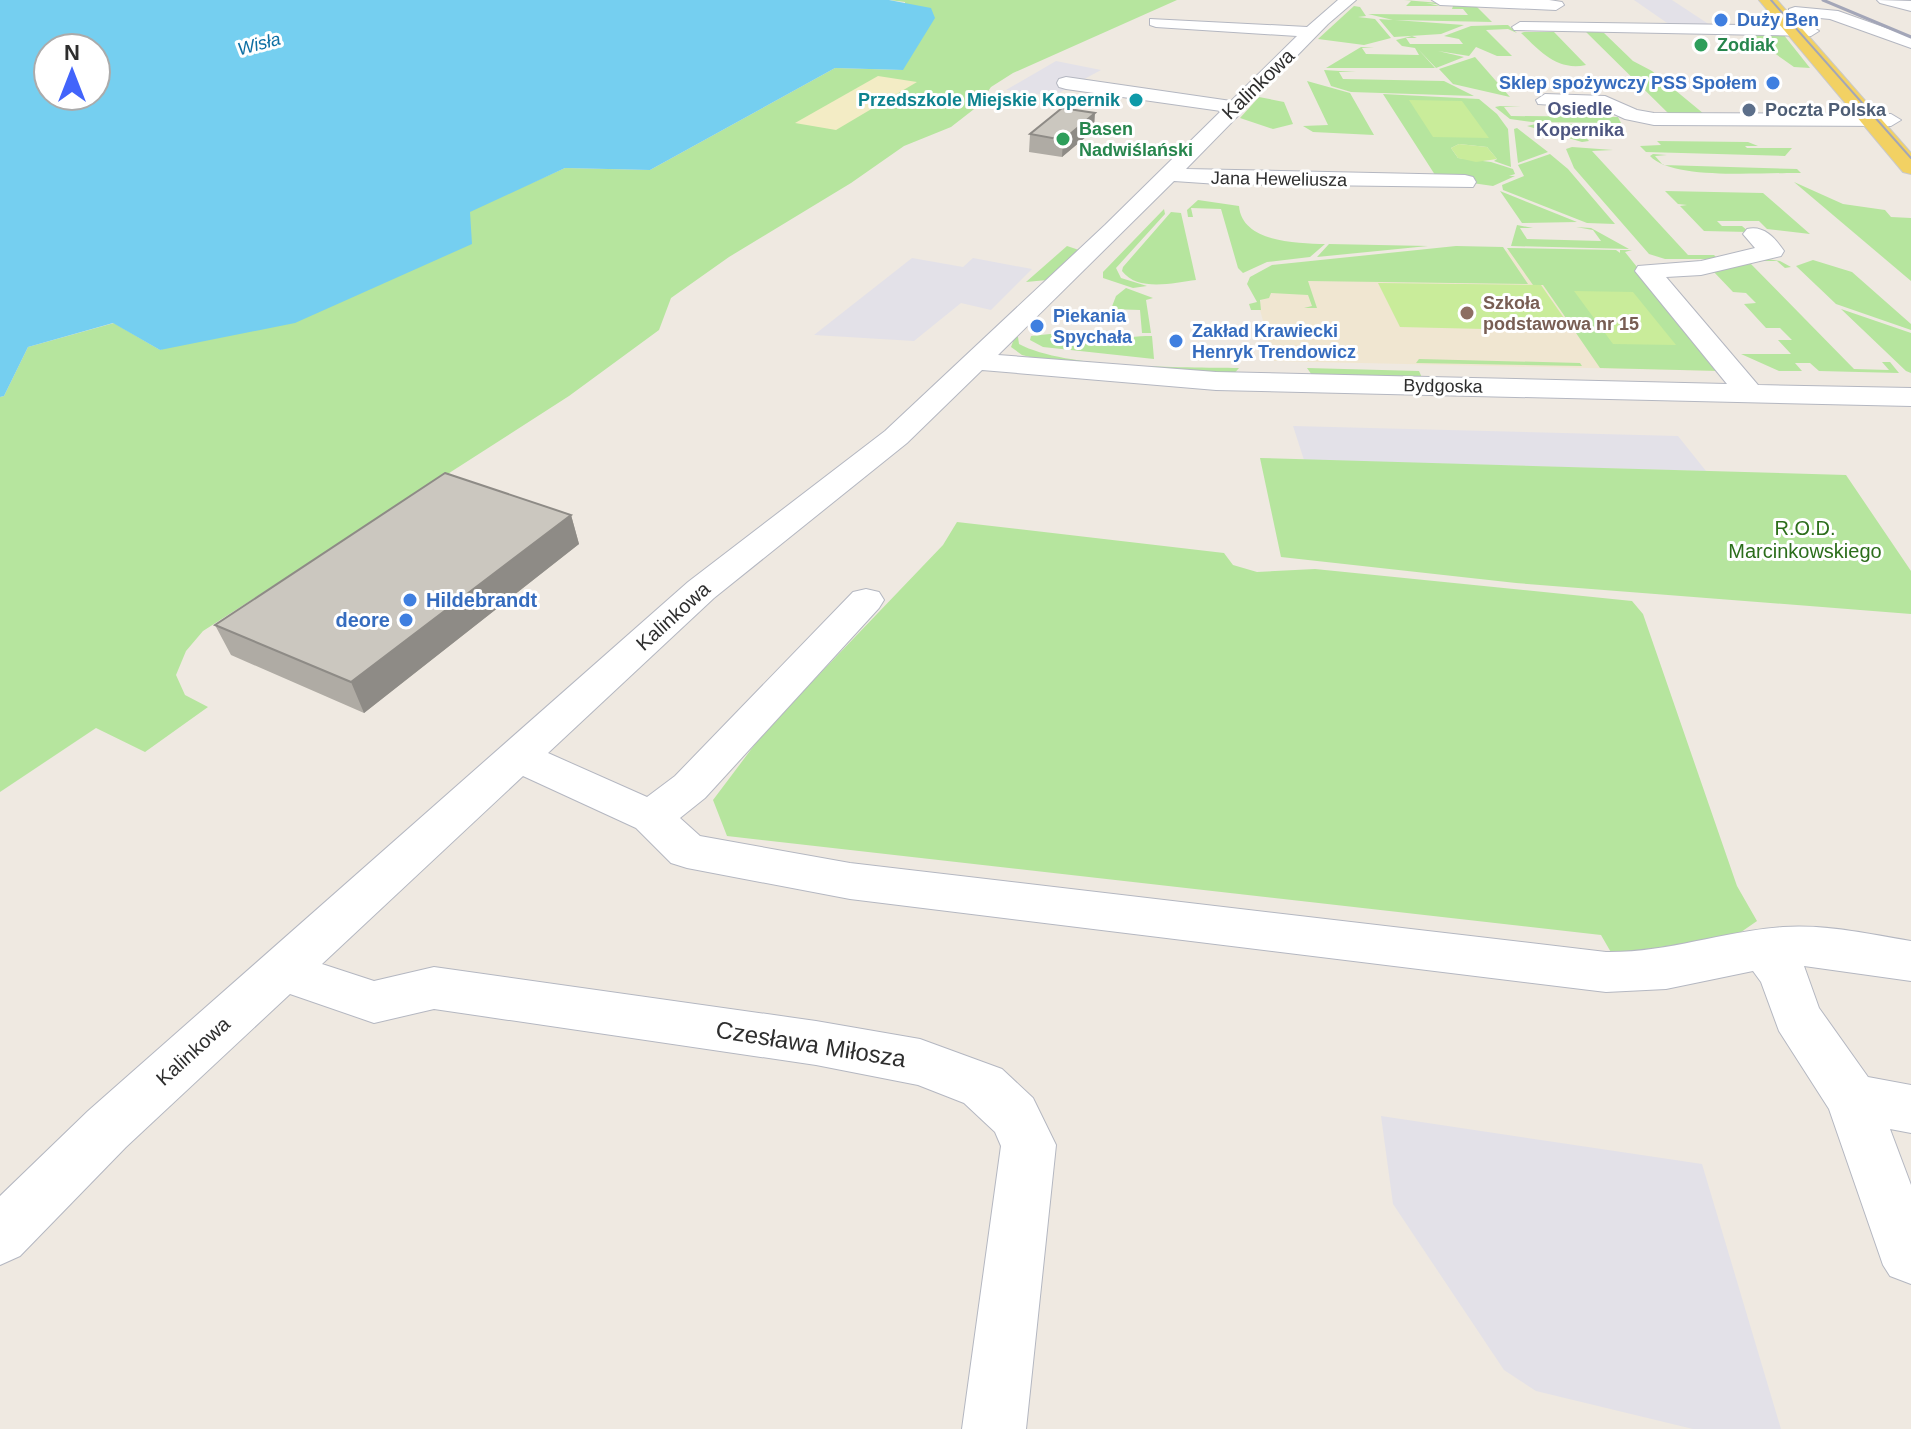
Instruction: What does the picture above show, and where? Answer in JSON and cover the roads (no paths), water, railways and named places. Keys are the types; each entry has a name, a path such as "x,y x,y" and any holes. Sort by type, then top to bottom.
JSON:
{"main road":[{"path":"1768,0 1796,18 1881,120 1911,167"},
{"path":"1881,120 1911,142"}],"street":[{"name":"Kalinkowa","path":"0,1236 107,1129 701,590 886,445 977,361 1348,0"},
{"path":"1440,0 1579,6 1607,27"},
{"path":"1885,0 1911,6"},
{"path":"1520,27 1607,27 1832,14 1911,43"},
{"path":"1156,22 1312,32"},
{"path":"1066,83 1235,107"},
{"path":"1545,100 1605,102 1632,115 1654,119 1881,120"},
{"path":"1380,160 1392,181"},
{"name":"Jana Heweliusza","path":"1167,174 1218,178 1465,182"},
{"path":"1750,393 1647,271 1701,268 1772,251 1755,234"},
{"name":"Bydgoska","path":"977,361 1216,381 1911,397"},
{"path":"651,817 690,787 866,600"},
{"path":"517,756 651,817 687,851 850,881 1606,972 1656,970 1764,949 1799,946 1911,961"},
{"path":"1764,949 1783,974 1797,1016 1852,1098 1904,1245 1911,1255"},
{"name":"Czesława Miłosza","path":"282,971 374,1002 434,988 816,1043 920,1062 983,1086 1014,1115 1029,1145 994,1429"},
{"path":"1852,1098 1911,1109"}],"water":[{"name":"Wisła","path":"0,0 889,0 931,8 935,18 903,70 835,68 650,170 565,168 470,212 472,244 295,323 160,350 113,323 28,347 4,396 0,397"}],"tram line":[{"path":"1771,0 1911,158"}],"railway":[{"path":"1823,0 1911,37"}],"place":[{"name":"Duży Ben","path":"1721,20"},
{"name":"Zodiak","path":"1701,45"},
{"name":"Sklep spożywczy PSS Społem","path":"1773,83"},
{"name":"Przedszkole Miejskie Kopernik","path":"1136,100"},
{"name":"Poczta Polska","path":"1749,110"},
{"name":"Basen Nadwiślański","path":"1063,139"},
{"name":"Szkoła podstawowa nr 15","path":"1467,313"},
{"name":"Piekania Spychała","path":"1037,326"},
{"name":"Zakład Krawiecki Henryk Trendowicz","path":"1176,341"},
{"name":"Hildebrandt","path":"410,600"},
{"name":"deore","path":"406,620"}],"district":[{"name":"Osiedle Kopernika","path":"1580,119"}],"park label":[{"name":"R.O.D. Marcinkowskiego","path":"1805,540"}]}
